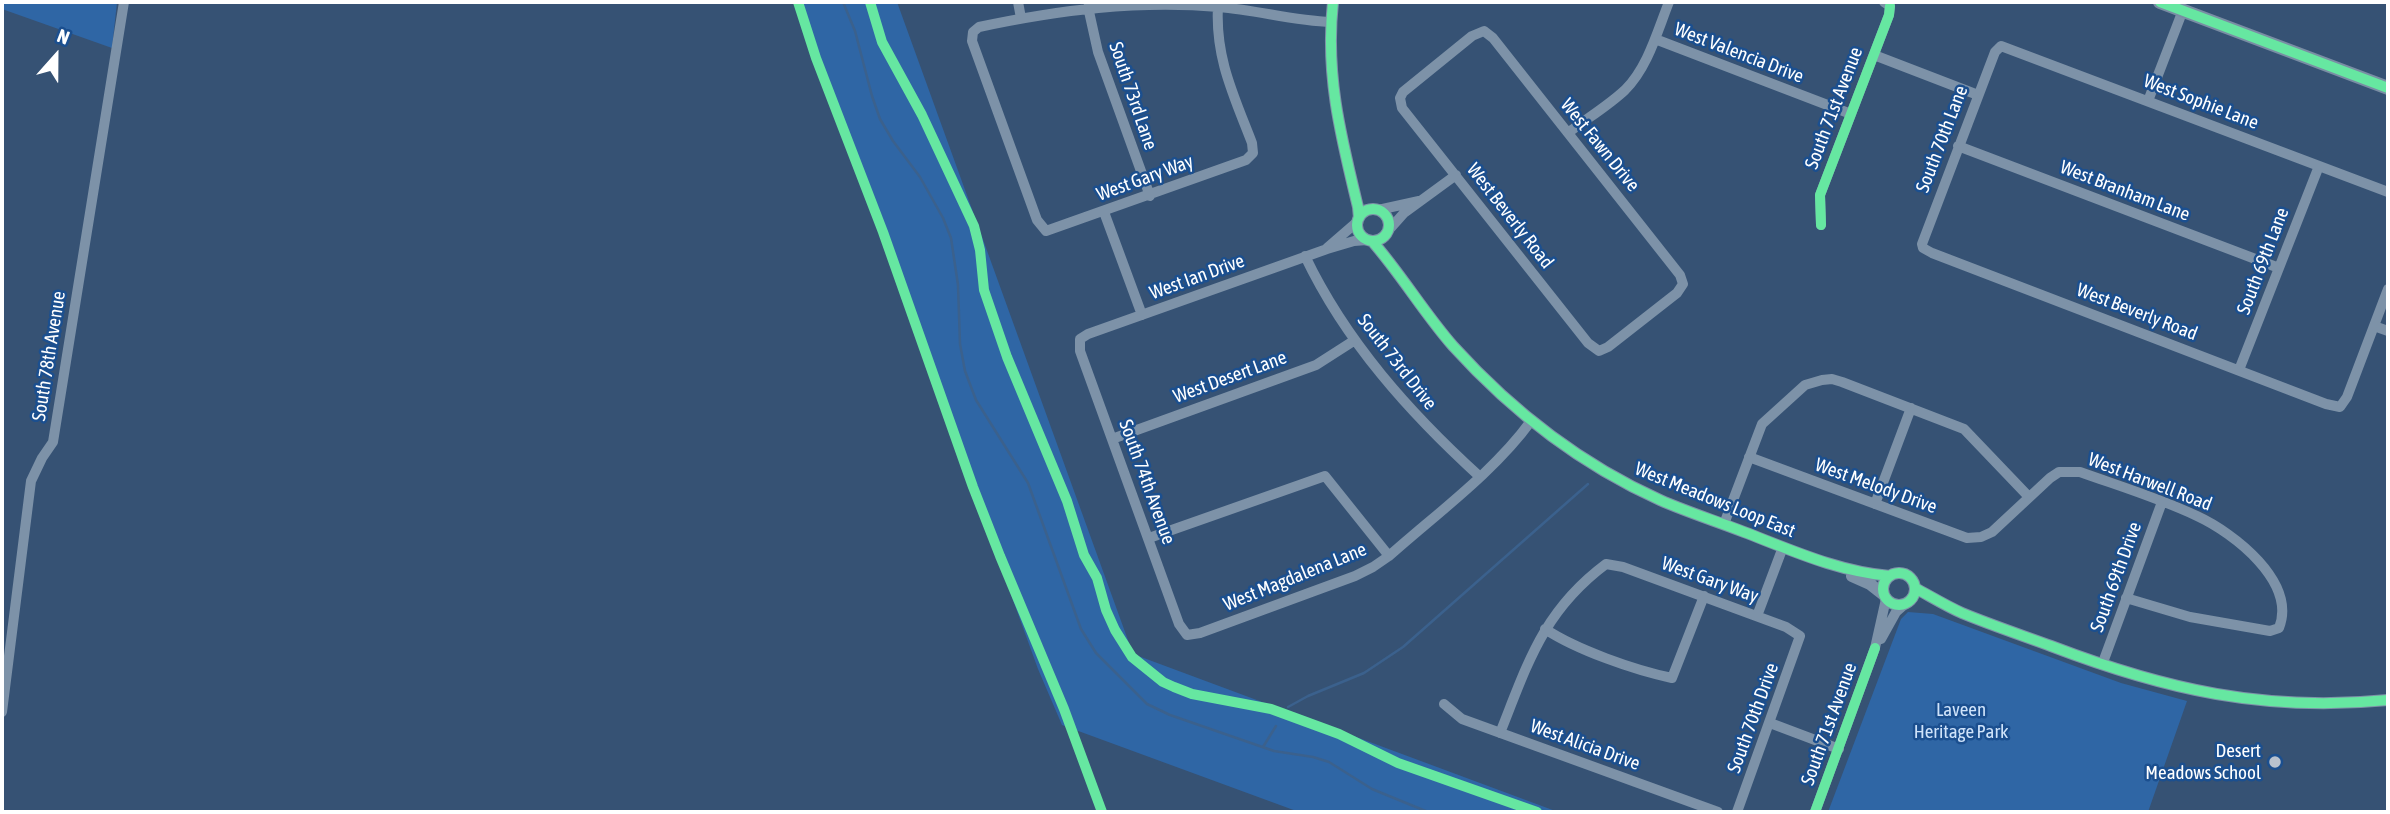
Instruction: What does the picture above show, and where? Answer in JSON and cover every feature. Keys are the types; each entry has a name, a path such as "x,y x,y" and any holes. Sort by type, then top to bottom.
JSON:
{"main road":[{"path":"2160,2 2388,88"}],"street":[{"name":"South 78th Avenue","path":"2,712 31,481 53,442 124,2"},
{"path":"1018,2 1021,18 1088,7 1149,4 1217,6 1331,22"},
{"path":"1333,2 1331,64 1334,103 1351,175 1359,232 1403,279"},
{"path":"1567,133 1625,89 1646,61 1669,2"},
{"name":"South 71st Avenue","path":"1821,225 1820,195 1889,15 1887,4"},
{"name":"West Gary Way","path":"1021,18 979,27 973,32 972,41 1032,208 1046,231 1246,160 1253,153 1252,143 1221,58 1217,6"},
{"name":"South 73rd Lane","path":"1088,7 1098,52 1150,196"},
{"path":"2148,101 2183,10"},
{"name":"West Fawn Drive","path":"1400,98 1403,92 1462,44 1484,31 1493,38 1680,275 1683,284 1677,293 1608,347 1599,351"},
{"name":"West Valencia Drive","path":"1655,39 1851,114"},
{"name":"West Sophie Lane","path":"2001,46 2388,192"},
{"name":"South 70th Lane","path":"1923,248 1923,239 1958,146 1995,52 2001,46"},
{"path":"1874,55 1978,95"},
{"name":"West Beverly Road","path":"1400,98 1402,107 1588,343 1599,351"},
{"name":"West Branham Lane","path":"1958,146 2279,268"},
{"name":"South 69th Lane","path":"2239,370 2319,166"},
{"path":"1351,175 1376,210 1388,221 1390,250 1403,279"},
{"path":"1369,241 1381,240 1396,220 1456,175"},
{"path":"1358,220 1365,212 1419,201"},
{"path":"1104,212 1142,315"},
{"name":"West Ian Drive","path":"1327,248 1358,220"},
{"name":"West Ian Drive","path":"1080,339 1327,248 1354,241 1369,241"},
{"name":"West Beverly Road","path":"1923,248 2340,407 2347,397 2374,326"},
{"name":"South 73rd Drive","path":"1305,256 1355,340 1392,387 1425,425 1479,476"},
{"name":"West Meadows Loop East","path":"1403,279 1451,343 1484,379 1564,446 1616,478 1660,500 1840,567"},
{"path":"2388,289 2374,326 2388,331"},
{"name":"South 74th Avenue","path":"1080,339 1080,351 1180,624 1187,635"},
{"name":"West Desert Lane","path":"1112,439 1316,365 1355,340"},
{"path":"1724,524 1762,424 1812,382 1832,379 1964,429 2029,497"},
{"path":"1875,505 1911,408"},
{"name":"West Magdalena Lane","path":"1187,635 1200,633 1327,587 1373,567 1479,476 1531,421"},
{"name":"West Melody Drive","path":"1749,457 1967,538 1981,537 1992,532 2029,497"},
{"name":"West Harwell Road","path":"2029,497 2059,472 2080,472 2199,517 2233,539 2262,564 2272,577 2282,600 2283,618 2279,628 2270,631 2190,617 2126,598"},
{"path":"1149,538 1325,476 1389,556"},
{"name":"South 69th Drive","path":"2102,665 2162,502"},
{"path":"1757,616 1783,547"},
{"name":"West Gary Way","path":"1545,629 1577,587 1606,564 1623,566 1786,626 1800,636"},
{"path":"1840,567 1890,576 1906,575 1915,588 1959,612 2102,665 2184,689 2243,699 2307,704 2388,700"},
{"path":"1840,567 1851,576 1870,583 1894,604 1907,603 1959,612"},
{"path":"1885,597 1884,585 1890,576"},
{"path":"1907,603 1915,588"},
{"path":"1500,733 1534,647 1545,629 1561,639 1672,678 1704,596"},
{"name":"South 71st Avenue","path":"1815,812 1875,648 1885,597"},
{"name":"South 71st Avenue","path":"1875,648 1893,617 1907,603"},
{"name":"South 70th Drive","path":"1737,812 1800,636"},
{"name":"West Alicia Drive","path":"1444,704 1462,719 1718,812"},
{"path":"1770,723 1839,749"}],"green space":[{"path":"2,2 117,2 112,48 2,9"},
{"path":"796,2 897,2 1133,654 1558,812 1299,812 1062,725 1038,669"},
{"name":"Laveen Heritage Park","path":"1908,612 1933,614 2121,683 2187,701 2148,812 1828,812 1901,619"}],"waterway":[{"path":"843,2 855,31 880,119 920,177 951,238 958,285 960,344 965,371 976,400 1028,483 1081,629 1096,653 1147,704 1170,715 1274,751 1329,762 1372,789 1428,812"},
{"path":"1288,707 1364,673 1403,647 1588,484"},
{"path":"1263,747 1276,726"}],"cycle path":[{"path":"798,2 973,487 1064,709 1102,812"},
{"path":"870,2 882,42 922,115 974,226 980,250 984,290 1007,357 1067,501 1084,555 1097,578 1106,610 1132,657 1163,682 1192,694 1271,709 1339,734 1398,763 1537,812"},
{"path":"1333,2 1331,55 1336,106 1359,218"},
{"path":"2160,2 2388,88"},
{"path":"1821,225 1820,195 1889,15 1890,6"},
{"path":"1373,209 1384,214 1389,225 1384,236 1373,241 1362,236 1357,225 1362,214 1373,209"},
{"path":"1372,241 1442,333 1475,370 1548,434 1602,470 1681,509 1815,559 1852,570 1890,576"},
{"path":"1899,573 1910,578 1915,589 1910,600 1899,605 1888,600 1883,589 1888,578 1899,573"},
{"path":"1915,588 1984,622 2093,661 2176,686 2258,700 2300,703 2388,700"},
{"path":"1815,812 1875,648"}],"place":[{"name":"Desert Meadows School","path":"2275,762"}]}
